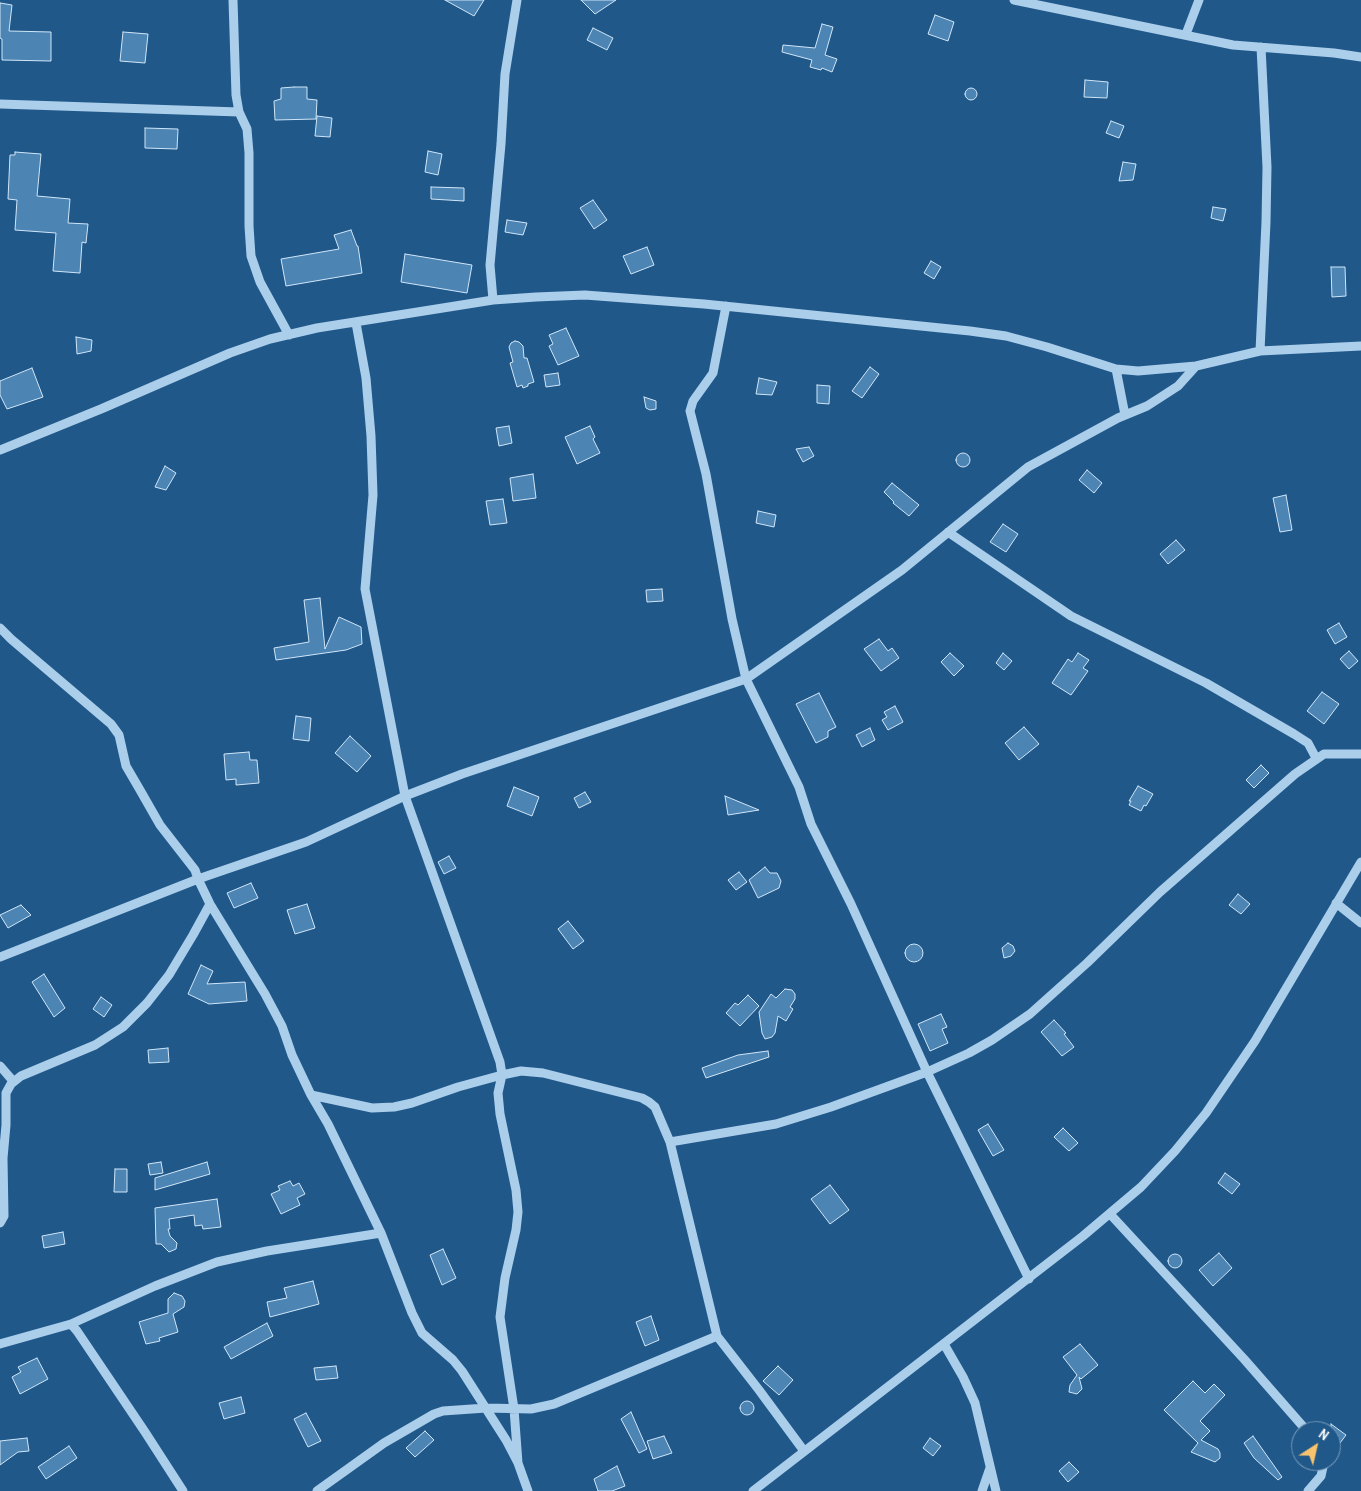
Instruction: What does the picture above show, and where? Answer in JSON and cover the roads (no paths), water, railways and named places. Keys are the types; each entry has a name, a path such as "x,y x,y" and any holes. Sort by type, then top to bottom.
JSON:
{"street":[{"path":"233,0 236,95 247,137 251,256 260,282 289,335"},
{"path":"494,300 490,265 505,74 517,0"},
{"path":"1014,0 1233,45 1361,56"},
{"path":"1186,34 1199,0"},
{"path":"1260,351 1267,167 1261,47"},
{"path":"0,104 239,112"},
{"path":"0,450 230,353 270,339 494,300 585,295 726,306 970,331 1006,336 1047,347 1116,370 1138,371 1196,366 1260,351 1361,346"},
{"path":"726,306 713,374 693,401 690,411 706,474 732,619 746,679 799,787 811,824 851,904 927,1072 1029,1279"},
{"path":"356,323 366,378 373,495 365,589 405,796 497,1052 502,1075 498,1093 500,1114 514,1180 518,1212 516,1230 505,1278 500,1317 514,1409 518,1463"},
{"path":"0,958 198,879 306,842 405,796 462,774 746,679 902,570 1028,467 1125,415 1147,406 1178,386 1196,366"},
{"path":"1116,370 1125,415"},
{"path":"948,532 1071,616 1214,687 1294,734 1308,743 1316,758"},
{"path":"0,628 111,724 119,735 126,766 160,825 195,870 210,904 282,1026 292,1055 311,1095 328,1124 381,1233 412,1313 422,1332 453,1360 486,1408 518,1463 528,1491"},
{"path":"670,1142 776,1124 832,1107 927,1072 977,1049 1030,1014 1087,963 1160,892 1249,813 1316,758 1324,754 1361,754"},
{"path":"753,1491 1029,1279 1110,1214 1175,1151 1206,1113 1255,1041 1361,862"},
{"path":"1336,903 1361,924"},
{"path":"0,1223 4,1216 3,1158 6,1092 13,1081 95,1045 123,1027 147,1003 169,975 194,936 210,904"},
{"path":"0,1066 13,1081"},
{"path":"311,1095 372,1108 394,1107 412,1103 458,1087 521,1071 542,1073 642,1098 656,1107 670,1142 717,1336 760,1390 804,1451"},
{"path":"1110,1214 1244,1359 1298,1421"},
{"path":"0,1344 71,1324 155,1286 217,1262 267,1251 381,1233"},
{"path":"71,1324 145,1432 182,1491"},
{"path":"317,1491 384,1443 434,1414 443,1411 486,1408 531,1409 554,1404 717,1336"},
{"path":"944,1344 963,1376 975,1403 996,1491"},
{"path":"982,1491 990,1468"},
{"path":"1308,1491 1321,1476 1322,1471"}]}
